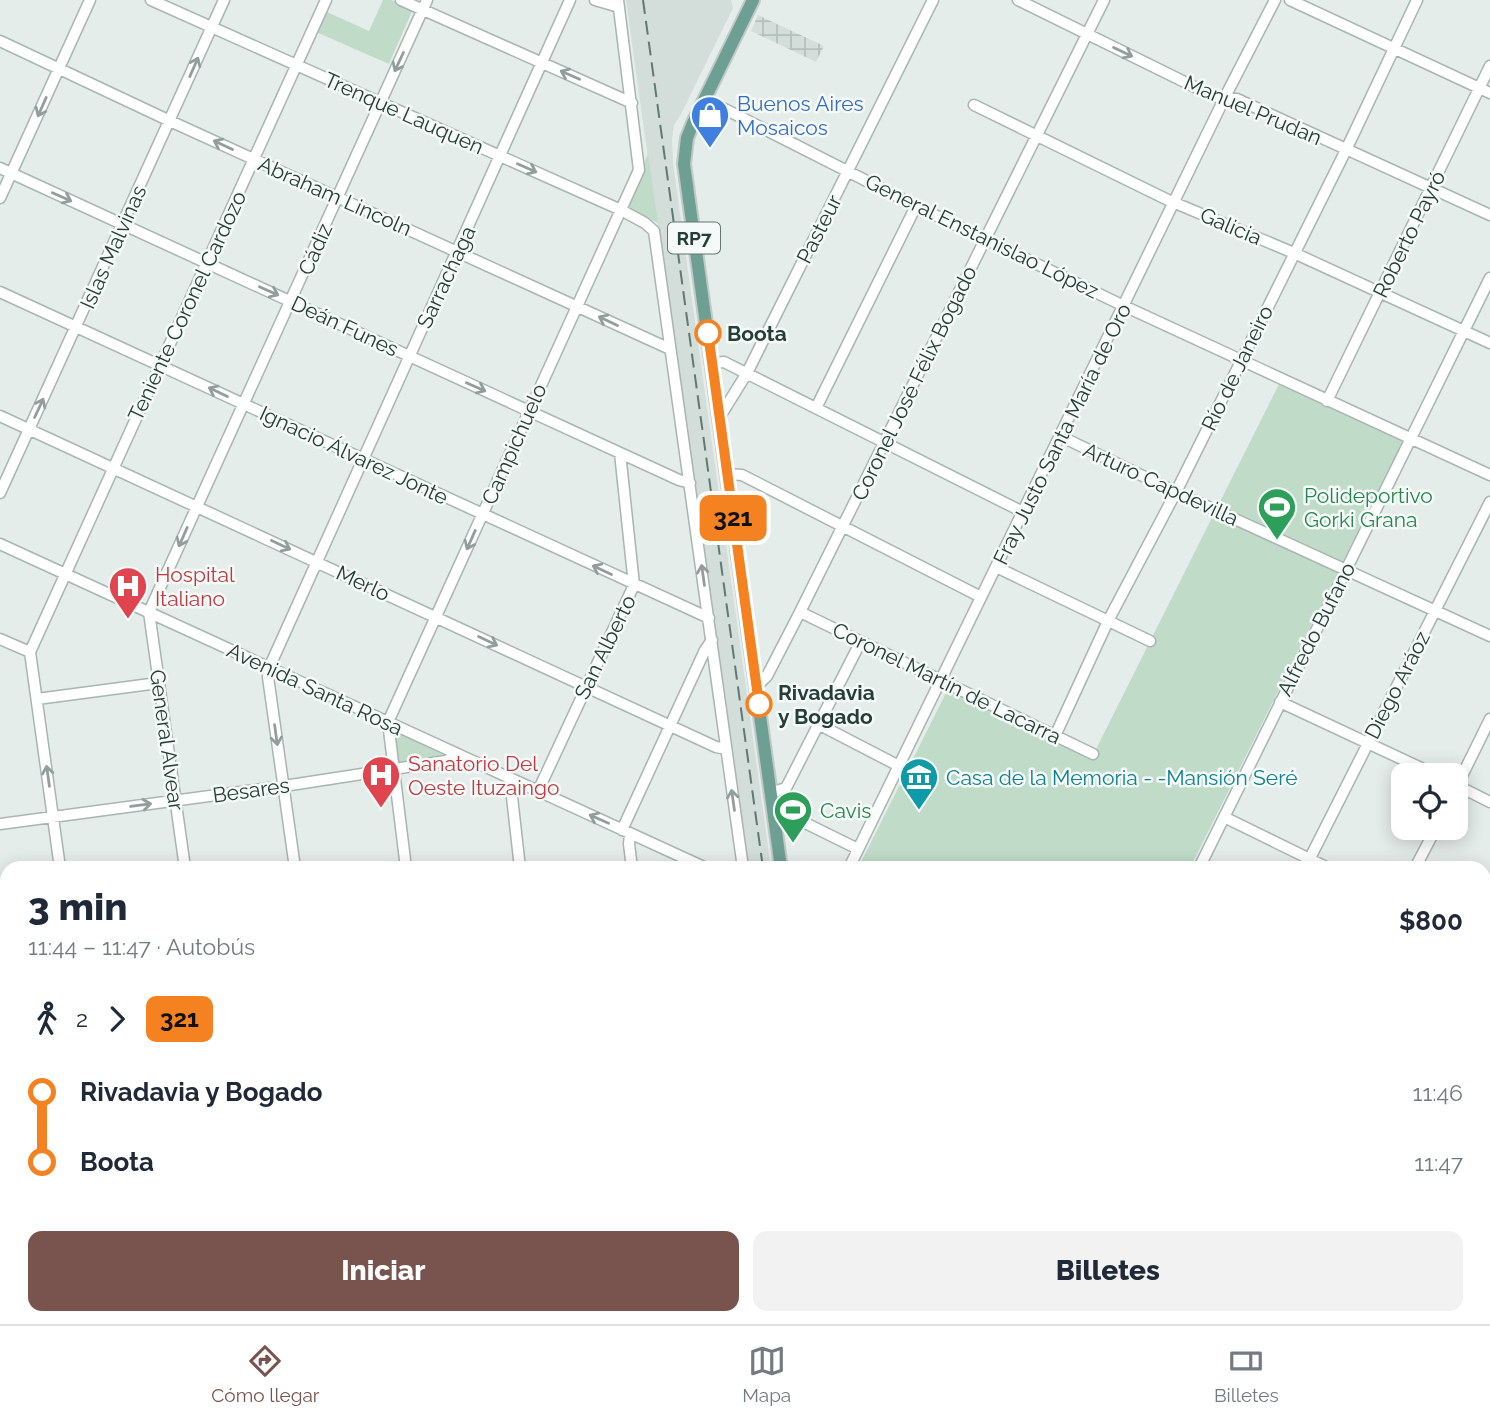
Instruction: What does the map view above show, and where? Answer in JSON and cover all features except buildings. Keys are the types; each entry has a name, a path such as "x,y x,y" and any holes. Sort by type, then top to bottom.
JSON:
{"main road":[{"name":"RP7","path":"753,0 693,123 684,152 684,164 780,861"}],"street":[{"path":"0,198 90,0"},
{"name":"Trenque Lauquen","path":"151,0 645,223 654,231 670,349"},
{"name":"Islas Malvinas","path":"0,492 223,0"},
{"name":"Teniente Coronel Cardozo","path":"30,652 326,0"},
{"path":"401,0 425,5 542,63 632,103"},
{"name":"Sarrachaga","path":"268,668 570,0"},
{"path":"595,0 619,4 632,103"},
{"name":"Pasteur","path":"719,418 747,373 933,0"},
{"name":"Manuel Prudan","path":"1018,0 1205,92 1217,97 1237,99 1490,215"},
{"name":"Coronel José Félix Bogado","path":"756,687 767,676 800,612 1104,0"},
{"name":"Fray Justo Santa María de Oro","path":"852,861 1225,97 1275,0"},
{"path":"1290,0 1490,93"},
{"name":"Río de Janeiro","path":"1055,736 1108,621 1176,492 1417,0"},
{"name":"Cádiz","path":"149,612 425,5"},
{"name":"Abraham Lincoln","path":"0,41 670,349"},
{"name":"Roberto Payró","path":"1327,401 1490,66"},
{"name":"General Enstanislao López","path":"705,99 916,206 1124,306 1490,475"},
{"name":"Campichuelo","path":"388,722 640,166 632,103"},
{"name":"Galicia","path":"974,105 1175,202 1490,343"},
{"name":"Deán Funes","path":"0,168 690,483"},
{"path":"816,408 916,206"},
{"name":"Alfredo Bufano","path":"1202,861 1490,278"},
{"name":"Ignacio Álvarez Jonte","path":"0,292 709,618"},
{"path":"670,349 742,861"},
{"path":"712,363 724,362 747,373 1023,512"},
{"name":"Merlo","path":"0,416 716,747 726,749"},
{"name":"Arturo Capdevilla","path":"1060,436 1490,636"},
{"name":"San Alberto","path":"538,791 635,585 620,453"},
{"path":"727,474 742,475 981,597"},
{"name":"Diego Aráoz","path":"1308,861 1490,502"},
{"name":"Avenida Santa Rosa","path":"0,544 691,861"},
{"path":"996,567 1150,641"},
{"name":"General Alvear","path":"149,612 184,861"},
{"name":"Coronel Martín de Lacarra","path":"800,612 1093,754"},
{"path":"0,639 30,652 59,861"},
{"path":"631,861 626,831 670,725 712,640"},
{"path":"770,793 786,788 860,643"},
{"path":"268,668 294,861"},
{"path":"37,699 158,683"},
{"path":"1280,702 1411,763"},
{"path":"1468,763 1490,719"},
{"path":"388,722 405,861"},
{"path":"818,724 900,766"},
{"name":"Besares","path":"0,824 284,786 446,761 458,755"},
{"path":"510,779 509,791 519,861"},
{"path":"1468,792 1490,802"},
{"path":"773,813 789,815 858,849"},
{"path":"1224,817 1303,861"},
{"path":"1419,861 1430,840"}],"shaded area":[{"path":"626,0 731,0 733,8 674,125 672,140 673,163 770,861 746,861"},
{"path":"758,15 824,46 816,62 751,31"}],"green space":[{"path":"383,0 391,0 413,9 389,64 316,32 325,11 369,31"},
{"path":"648,154 658,223 625,207"},
{"name":"Polideportivo Gorki Grana","path":"1279,384 1403,441 1193,861 862,861 949,687 1094,753"},
{"path":"396,732 445,757 400,764 397,761"}],"water":[{"path":"1009,770 1021,772 1026,781 1021,785 1009,781 1006,776"}],"railway":[{"path":"643,0 762,861"}],"bus line":[{"name":"321","path":"708,333 759,704"}],"place":[{"name":"Buenos Aires Mosaicos","path":"710,149"},
{"name":"Boota","path":"708,333"},
{"name":"Polideportivo Gorki Grana","path":"1277,541"},
{"name":"Hospital Italiano","path":"128,620"},
{"name":"Rivadavia y Bogado","path":"759,704"},
{"name":"Sanatorio Del Oeste Ituzaingo","path":"381,809"},
{"name":"Casa de la Memoria - -Mansión Seré","path":"919,811"},
{"name":"Cavis","path":"793,844"}]}
